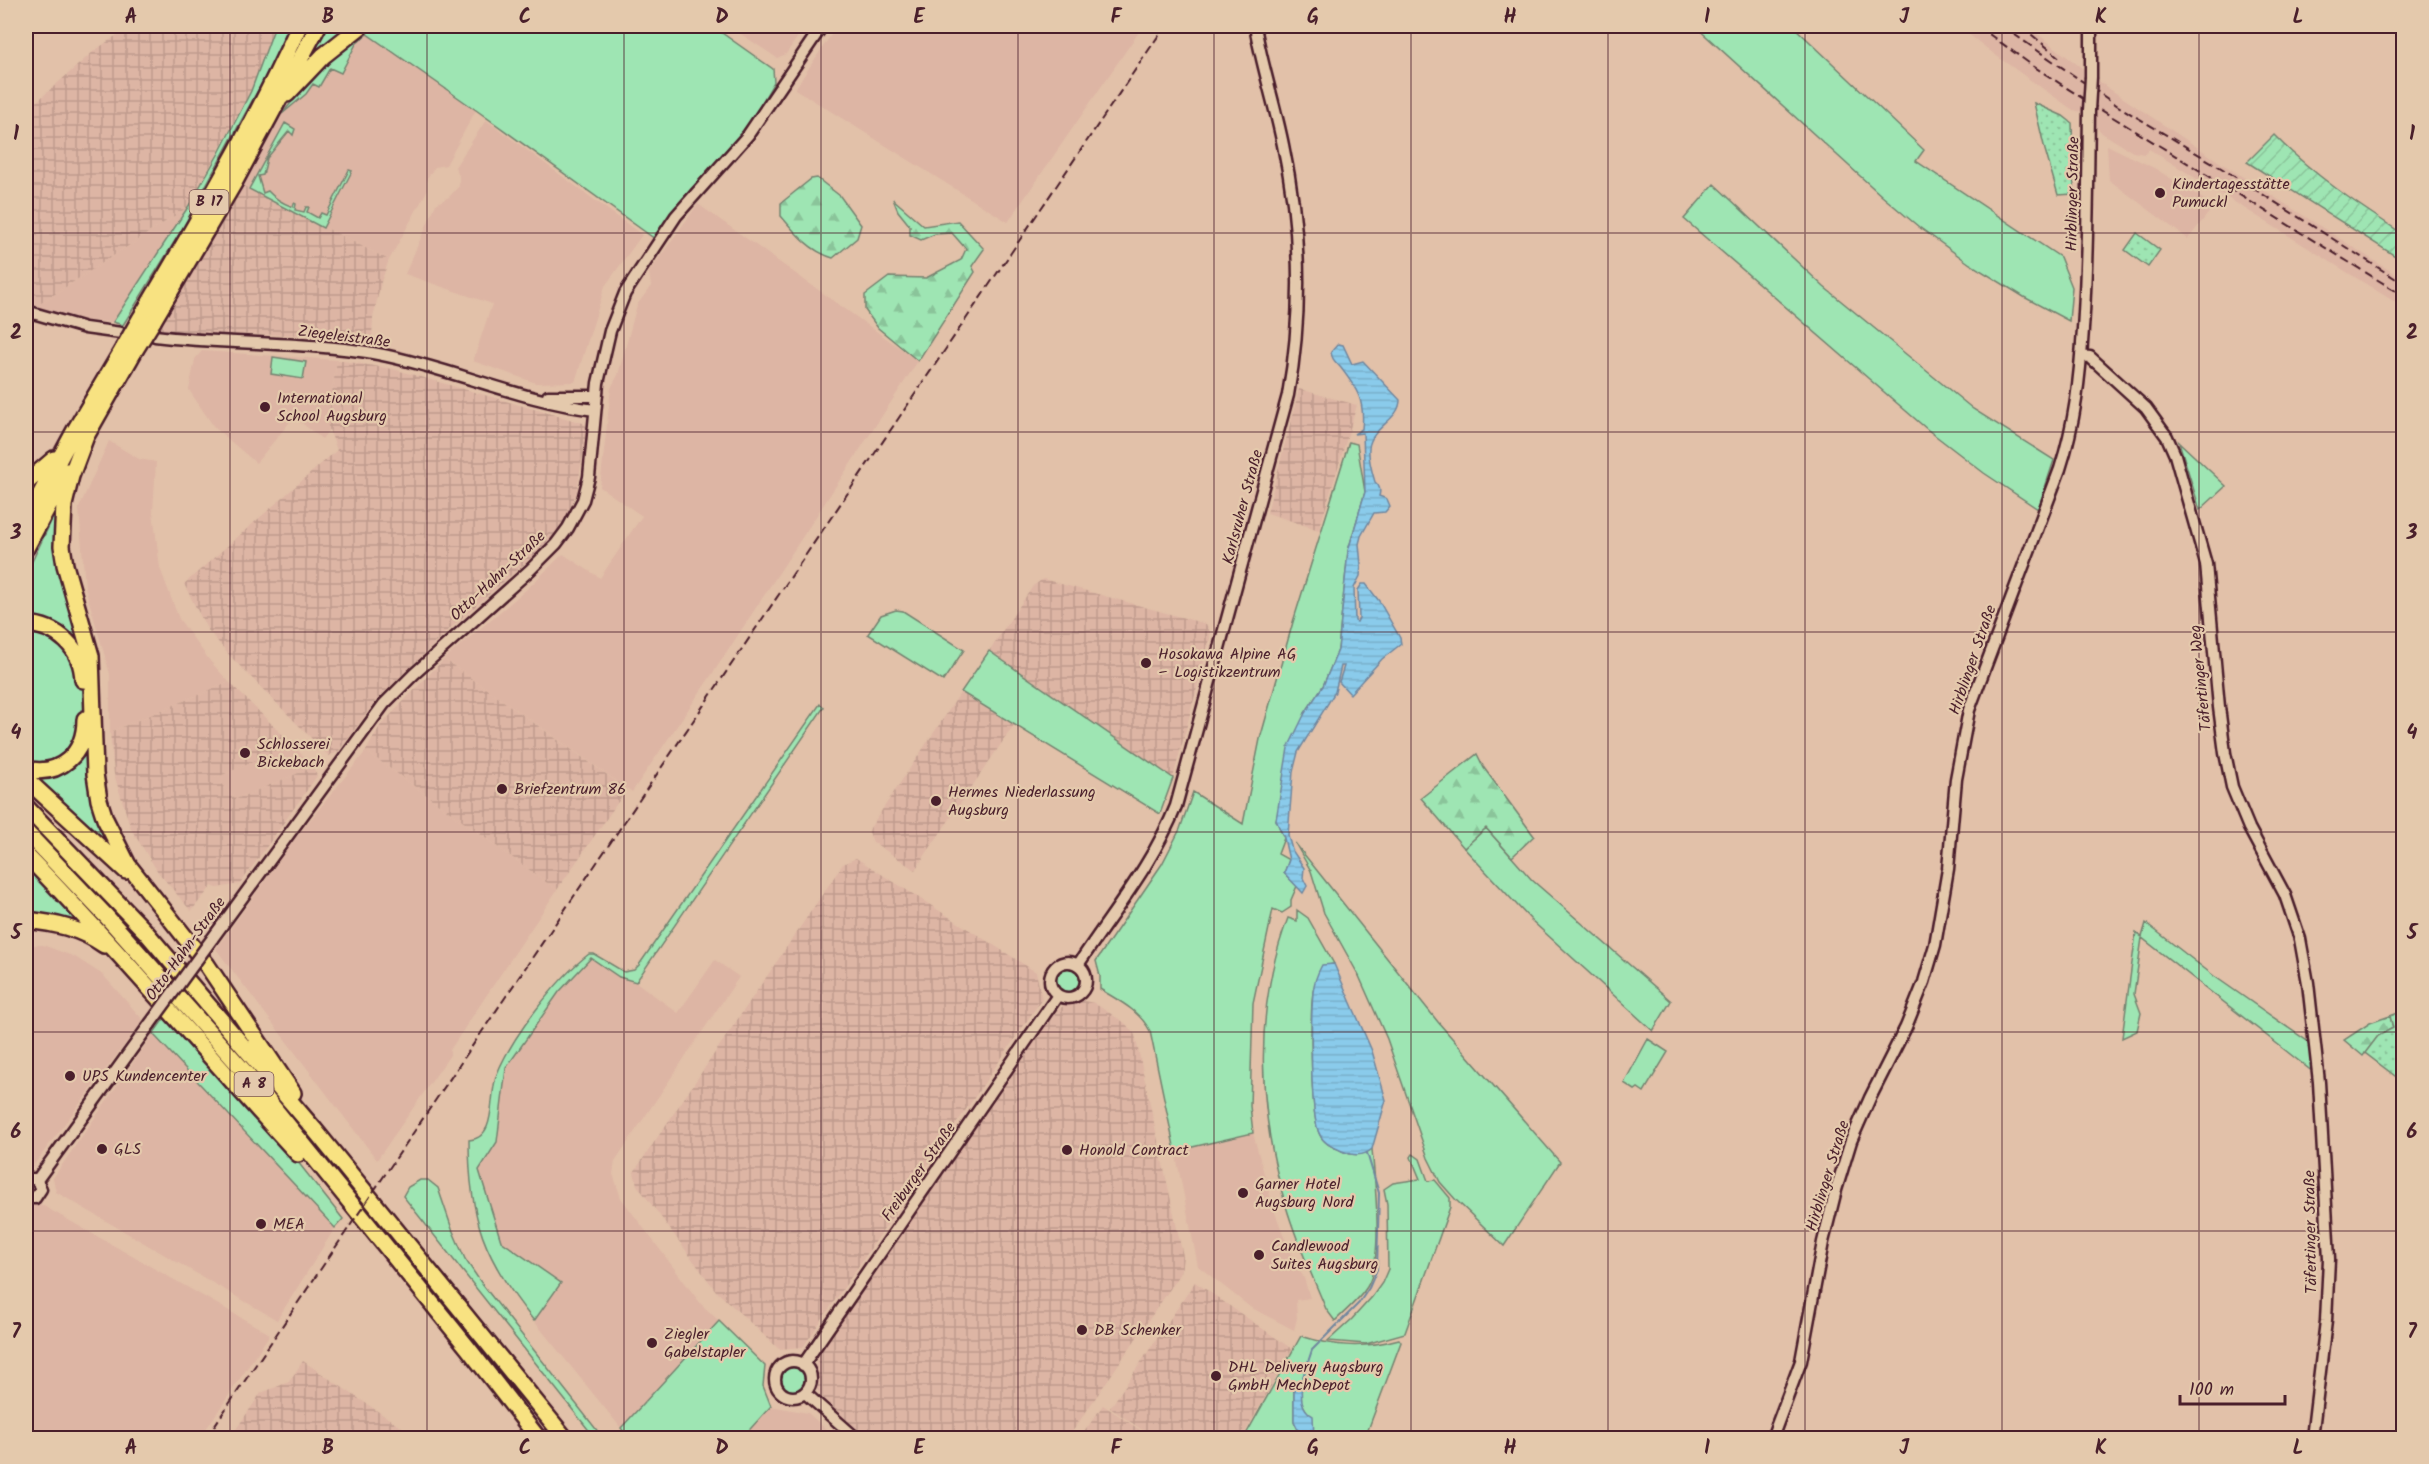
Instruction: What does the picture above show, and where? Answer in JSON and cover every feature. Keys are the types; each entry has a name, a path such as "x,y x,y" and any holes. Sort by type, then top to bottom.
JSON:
{"highway":[{"path":"274,82 299,26"},
{"name":"B 17","path":"149,325 305,26"},
{"name":"B 17","path":"80,433 129,349 149,325 273,110 318,26"},
{"path":"273,110 323,56 361,26"},
{"path":"26,483 48,466 80,433"},
{"path":"26,521 80,433"},
{"path":"26,548 80,433"},
{"path":"80,433 64,505 63,556 91,656 92,726 99,800 114,839 128,865 186,937 230,997 279,1070 314,1129"},
{"path":"26,624 58,633 75,651 81,662 83,675 85,727 82,740 69,761 48,771 26,770"},
{"path":"26,779 144,887"},
{"name":"A 8","path":"26,807 144,930 314,1129 565,1438"},
{"name":"A 8","path":"26,832 106,916 214,1038 468,1348 538,1438"},
{"path":"26,855 125,960 305,1162 341,1192"},
{"path":"26,920 51,922 73,928 95,938 125,960"}],"street":[{"name":"Otto-Hahn-Straße","path":"26,1198 32,1199 40,1194 40,1185 31,1180 150,1024 384,704 533,567 568,528 583,500 590,477 597,396 610,331 625,293 676,216 735,152 822,26"},
{"name":"Karlsruher Straße","path":"1078,965 1150,860 1168,828 1176,806 1288,395 1296,340 1298,255 1290,182 1283,145 1260,58 1255,26"},
{"name":"Hirblinger Straße","path":"1773,1438 1801,1361 1823,1242 1851,1142 1905,1027 1925,979 1935,945 1948,869 1957,770 1969,710 2063,460 2078,392 2086,286 2091,26"},
{"path":"26,310 85,328 121,333"},
{"name":"Ziegeleistraße","path":"149,325 241,344 318,346 378,354 434,366 524,396 595,410"},
{"name":"Täfertinger Weg","path":"2081,356 2090,357 2146,408 2167,436 2175,455 2206,564 2224,753 2232,787 2249,828 2280,884 2293,919 2307,975 2313,1025"},
{"name":"Ziegeleistraße","path":"524,396 597,396"},
{"path":"1064,962 1078,965 1086,978 1083,989 1079,994 1070,998 1058,995 1050,983 1052,971 1064,962"},
{"name":"Freiburger Straße","path":"803,1365 1058,995"},
{"name":"Täfertinger Straße","path":"2312,1438 2326,1321 2329,1258 2319,1082 2313,1025"},
{"path":"795,1362 803,1365 811,1376 809,1388 805,1393 800,1396 783,1394 776,1383 777,1372 785,1364 795,1362"},
{"path":"805,1393 856,1438"}],"shaded area":[{"path":"130,26 275,26 251,91 188,207 35,307 26,303 26,111 94,51"},
{"path":"729,26 805,26 786,54 777,58"},
{"path":"837,26 1143,26 1008,222 795,89"},
{"path":"1958,26 2027,26 2108,88 2403,279 2403,307 2149,149 2144,154 2133,152 2102,133 2082,112 2073,110"},
{"path":"367,34 476,110 446,165 435,167 427,178 427,191 389,260 242,185 282,114 306,94 313,84 319,87 330,68 341,72 356,44"},
{"path":"486,120 642,235 605,286 575,382 536,383 473,361 492,304 405,274 436,204 449,197 459,186 459,176 455,167"},
{"name":"Kindertagesstätte Pumuckl","path":"2107,145 2156,169 2214,206 2188,239 2109,180"},
{"path":"242,185 389,260 381,282 373,318 372,338 366,340 293,335 187,334 158,331"},
{"path":"698,204 918,361 632,792 444,659 527,589 563,554 600,578 642,516 600,487 611,388 618,375 637,305 651,286 649,272"},
{"path":"188,207 113,322 85,321 35,307"},
{"name":"International School Augsburg","path":"202,351 337,360 327,424 329,430 322,439 294,417 256,463 214,427 189,390 195,359"},
{"path":"337,360 393,369 583,423 587,427 577,492 564,521 547,544 455,624 377,699 338,752 329,756 231,657 207,629 184,584 337,450 327,424"},
{"path":"1299,389 1357,405 1319,530 1267,513"},
{"path":"109,441 139,459 156,462 153,512 160,568 179,619 210,661 229,682 110,732 110,674 85,587 79,508"},
{"name":"Hosokawa Alpine AG – Logistikzentrum","path":"1043,579 1206,624 1210,632 1210,639 1173,778 989,651 1033,586"},
{"path":"444,659 627,789 557,890 366,751 380,726"},
{"path":"229,682 293,745 215,778 236,799 313,767 317,776 240,884 217,888 212,886 191,911 158,872 131,829 114,774 110,732"},
{"path":"961,692 1014,725 915,870 873,842 869,832 870,828"},
{"path":"293,745 313,767 236,799 214,778"},
{"path":"366,751 557,890 450,1050 450,1055 377,1160 216,949 294,840"},
{"path":"856,858 1036,972 1042,999 803,1347 779,1349 716,1291 637,1185 634,1172 843,864"},
{"path":"26,945 43,945 75,957 103,975 143,1020 33,1166 26,1168"},
{"path":"592,958 619,977 636,982 678,1013 715,960 739,977 615,1161 613,1174 621,1198 701,1304 719,1321 621,1428 534,1321 561,1283 501,1241 479,1170 497,1142 506,1068 559,992"},
{"path":"1070,1001 1094,1003 1125,1023 1135,1035 1183,1256 1181,1273 1068,1438 865,1438 822,1397 817,1389 815,1369 818,1356 1052,1014"},
{"path":"153,1034 335,1228 277,1320 56,1192 53,1178"},
{"path":"1253,1133 1273,1207 1291,1255 1304,1278 1310,1298 1296,1300 1297,1318 1294,1330 1250,1307 1198,1266 1175,1151"},
{"path":"40,1204 270,1334 200,1438 26,1438 26,1207"},
{"path":"1195,1282 1292,1349 1242,1438 1154,1438 1110,1408"},
{"path":"303,1361 418,1438 230,1438 261,1393 289,1382"},
{"path":"1103,1405 1152,1438 1080,1438"},
{"path":"771,1406 808,1413 836,1438 742,1438"}],"green space":[{"path":"275,26 293,26 181,231 123,325 113,322 188,207 219,153 251,91"},
{"path":"324,26 352,26 298,74"},
{"path":"368,26 712,26 773,69 774,82 741,138 724,159 691,189 655,239 367,34 356,44 341,73 330,68 319,87 313,84 306,94 282,114 322,64"},
{"path":"1695,26 1793,26 1924,150 1916,161 2060,257 2072,287 2069,321 1970,264 1919,227"},
{"path":"2034,103 2063,116 2072,123 2074,194 2058,195"},
{"path":"285,123 295,129 293,135 289,131 267,158 263,175 258,176 263,193 268,191 279,201 293,207 294,203 296,204 295,210 304,212 306,207 309,207 307,212 318,218 321,213 326,215 349,170 352,171 323,228 249,189"},
{"path":"2274,135 2320,176 2403,234 2403,261 2247,162"},
{"path":"817,178 840,196 861,225 857,238 833,258 810,246 781,216 781,203 811,179"},
{"path":"1714,184 1824,287 1973,409 2054,460 2038,509 1984,473 1928,430 1684,219"},
{"path":"893,199 924,226 958,221 984,249 972,266 975,272 918,361 878,328 865,310 865,295 889,277 926,278 961,260 966,249 952,233 935,234 921,240 910,235 910,226 898,211"},
{"path":"2137,233 2160,250 2148,267 2125,250"},
{"path":"273,357 306,362 303,379 271,374"},
{"path":"1349,442 1357,444 1365,492 1348,551 1338,650 1323,686 1305,713 1276,820 1284,838 1278,854 1289,860 1284,873 1297,886 1291,900 1291,907 1282,913 1273,909 1253,1003 1250,1106 1253,1133 1175,1151 1150,1031 1140,1017 1100,989 1100,976 1096,961 1162,864 1180,829 1193,792 1243,824 1260,739 1293,622"},
{"path":"2179,442 2226,486 2200,510"},
{"path":"58,507 87,654 91,739 116,852 26,770 26,574"},
{"path":"896,610 903,611 964,650 943,681 868,634 881,615"},
{"path":"989,651 1173,778 1160,814 961,692"},
{"path":"820,704 824,707 636,982 619,977 591,958 559,992 506,1068 497,1142 479,1170 501,1241 561,1283 534,1321 517,1299 491,1257 476,1216 472,1193 469,1140 484,1132 488,1124 497,1074 513,1043 549,993 589,954 594,954 624,972 634,970 639,965"},
{"path":"1477,754 1484,768 1534,836 1512,857 1486,828 1464,848 1421,798"},
{"path":"1486,828 1532,880 1671,1001 1653,1031 1531,920 1464,848"},
{"path":"1295,843 1438,1022 1560,1162 1504,1246 1440,1182 1428,1158 1387,1039 1359,976 1324,913 1311,871"},
{"path":"26,864 90,931 26,916"},
{"path":"1297,910 1308,918 1334,964 1322,966 1313,992 1312,1066 1317,1125 1324,1141 1342,1151 1358,1154 1372,1149 1375,1181 1377,1240 1372,1274 1364,1292 1335,1321 1326,1309 1290,1219 1277,1171 1265,1098 1263,1062 1269,989 1288,918 1297,921"},
{"path":"2146,923 2214,976 2310,1043 2313,1072 2142,938 2134,994 2141,1013 2137,1031 2122,1038 2136,933 2142,937"},
{"path":"1068,967 1077,971 1081,980 1077,989 1068,993 1059,989 1055,980 1059,971"},
{"path":"2403,1011 2403,1082 2365,1053 2378,1036 2393,1028 2390,1016"},
{"path":"166,1016 290,1152 343,1219 335,1228 153,1034"},
{"path":"2390,1016 2393,1028 2378,1036 2363,1056 2344,1040 2370,1023"},
{"path":"1648,1039 1668,1052 1644,1092 1638,1088 1635,1090 1624,1083"},
{"path":"1413,1154 1420,1159 1428,1181 1435,1180 1450,1198 1450,1207 1405,1333 1366,1344 1328,1341 1352,1319 1382,1283 1388,1269 1387,1204 1384,1189 1393,1183 1420,1179 1411,1157"},
{"path":"420,1180 428,1180 438,1188 465,1259 482,1284 603,1438 595,1438 403,1196 408,1187"},
{"path":"719,1321 765,1366 763,1386 771,1406 742,1438 629,1438 621,1428"},
{"path":"1301,1336 1326,1343 1350,1345 1374,1344 1399,1339 1401,1342 1365,1438 1314,1438 1307,1412 1301,1401 1301,1380 1294,1386 1294,1421 1302,1438 1244,1438"},
{"path":"793,1368 802,1371 805,1380 802,1389 793,1392 784,1389 781,1380 784,1371"}],"water":[{"path":"1338,344 1343,345 1352,364 1363,361 1400,400 1399,407 1375,434 1369,448 1375,482 1380,488 1379,496 1387,499 1390,506 1385,512 1374,513 1361,536 1360,576 1354,588 1355,621 1357,622 1359,618 1358,590 1362,584 1366,584 1379,601 1400,638 1401,644 1382,659 1350,694 1339,682 1344,666 1341,666 1335,692 1298,752 1293,772 1288,835 1292,850 1304,868 1303,878 1307,886 1303,893 1284,873 1289,860 1284,838 1276,820 1288,748 1305,713 1323,686 1338,650 1348,551 1365,492 1363,433 1354,434 1362,429 1361,403 1352,383 1332,357 1331,352"},
{"path":"1334,964 1372,1051 1386,1100 1372,1149 1369,1152 1354,1155 1324,1141 1316,1124 1314,1108 1311,1043 1313,988 1322,965"},
{"path":"1302,1380 1303,1405 1313,1416 1314,1438 1302,1438 1294,1421 1294,1386"}],"waterway":[{"path":"1302,1380 1312,1350 1359,1303 1369,1288 1377,1269 1379,1193 1367,1153"}],"railway":[{"path":"206,1438 1165,26"},
{"path":"1978,26 2033,66 2093,105 2404,296"},
{"path":"2002,26 2118,106 2218,166 2404,284"},
{"path":"2021,26 2060,58"}],"place":[{"name":"Kindertagesstätte Pumuckl","path":"2160,193"},
{"name":"International School Augsburg","path":"265,407"},
{"name":"Hosokawa Alpine AG – Logistikzentrum","path":"1146,663"},
{"name":"Schlosserei Bickebach","path":"245,753"},
{"name":"Briefzentrum 86","path":"502,789"},
{"name":"Hermes Niederlassung Augsburg","path":"936,801"},
{"name":"UPS Kundencenter","path":"70,1076"},
{"name":"GLS","path":"102,1149"},
{"name":"Honold Contract","path":"1067,1150"},
{"name":"Garner Hotel Augsburg Nord","path":"1243,1193"},
{"name":"MEA","path":"261,1224"},
{"name":"Candlewood Suites Augsburg","path":"1259,1255"},
{"name":"DB Schenker","path":"1082,1330"},
{"name":"Ziegler Gabelstapler","path":"652,1343"},
{"name":"DHL Delivery Augsburg GmbH MechDepot","path":"1216,1376"}]}
